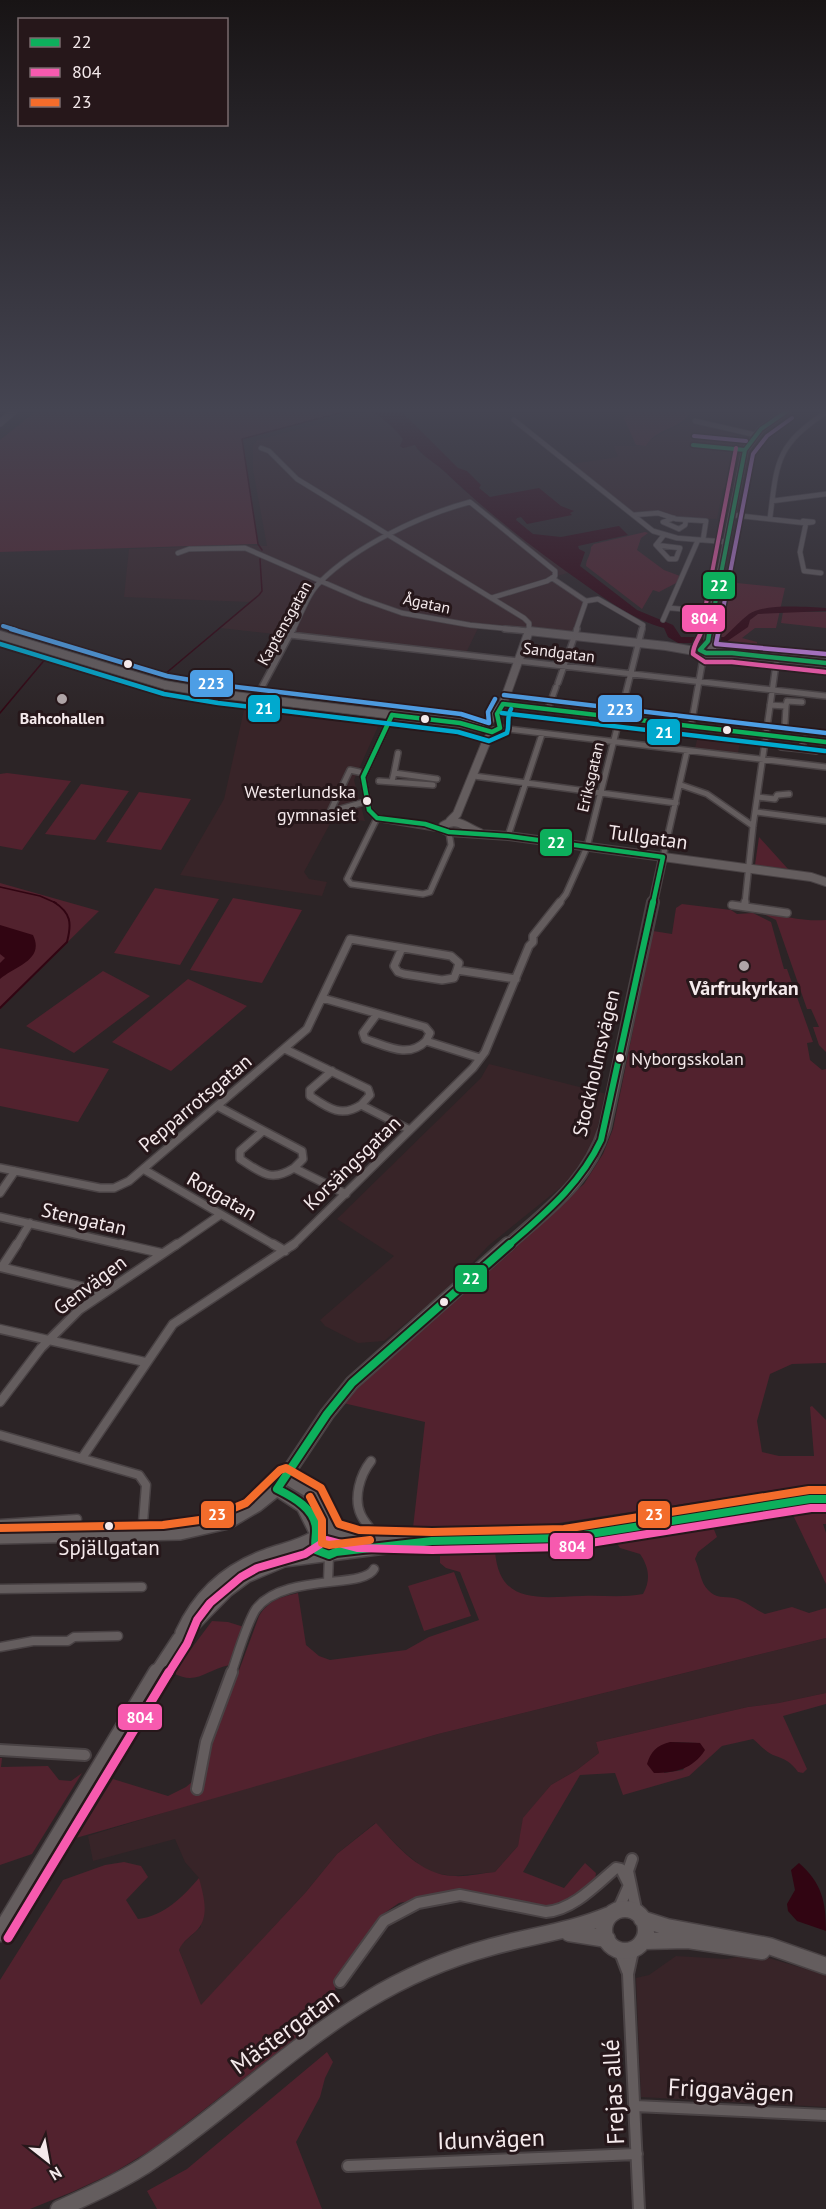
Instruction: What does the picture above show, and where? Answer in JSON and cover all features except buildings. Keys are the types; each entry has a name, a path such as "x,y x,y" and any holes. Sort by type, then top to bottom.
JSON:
{"street":[{"path":"354,514 529,623 529,631 519,661 490,727 474,776 453,825 452,845 430,892 423,894 351,884 347,879 377,818"},
{"name":"Kaptensgatan","path":"256,698 321,581 346,561 388,535 431,514"},
{"name":"Kaptensgatan","path":"485,514 555,571 554,577"},
{"path":"633,515 644,514"},
{"path":"661,514 686,520 707,521 701,540 663,620"},
{"path":"633,515 653,531 664,535 727,542"},
{"path":"691,726 733,515 805,522 800,558 804,571 820,573"},
{"path":"674,518 663,522 679,529 685,525 686,520"},
{"path":"655,545 664,535"},
{"path":"655,545 680,548 676,559 669,559 655,545"},
{"name":"Ågatan","path":"178,553 189,549 245,548 402,613 470,626 638,644 707,648 732,653 826,663"},
{"path":"491,598 554,577 586,601 598,599 643,625 638,644"},
{"path":"548,709 586,601"},
{"path":"670,608 713,612"},
{"path":"0,635 165,685 542,734 826,767"},
{"name":"Sandgatan","path":"290,635 826,696"},
{"name":"Eriksgatan","path":"586,847 638,644"},
{"path":"746,906 753,826 757,812 777,657"},
{"path":"785,723 787,701 802,702"},
{"path":"502,704 826,742"},
{"path":"770,705 786,706"},
{"path":"392,715 363,777 369,810 377,818 453,825"},
{"path":"508,836 542,734"},
{"path":"802,749 804,739"},
{"path":"781,747 816,751"},
{"path":"663,857 687,751"},
{"path":"392,781 398,753"},
{"path":"359,771 350,771 330,812 361,803"},
{"path":"394,773 437,779"},
{"path":"474,776 676,803"},
{"path":"380,781 433,785"},
{"path":"681,785 707,794 753,826"},
{"path":"758,797 775,799 777,795 789,794"},
{"path":"757,812 826,820"},
{"name":"Tullgatan","path":"453,825 480,833 811,877 826,882"},
{"name":"Korsängsgatan","path":"82,1458 145,1362 177,1319 285,1251 473,1068 484,1052 511,984 516,979 529,946 533,942 534,933 566,894 586,847"},
{"path":"636,853 651,860 660,873"},
{"name":"Stockholmsvägen","path":"0,1537 180,1533 228,1522 257,1506 277,1489 327,1414 352,1383 575,1185 597,1152 609,1112 663,857"},
{"path":"826,876 826,882"},
{"name":"Tullgatan","path":"811,877 826,876"},
{"path":"732,905 787,913"},
{"name":"Pepparrotsgatan","path":"0,1168 100,1188 122,1185 285,1049 311,1024 350,939 402,948"},
{"path":"402,948 451,956 459,963 457,970 454,978 447,981 398,972 395,969 395,963 402,948"},
{"path":"457,970 516,979"},
{"path":"322,998 377,1014 425,1028 430,1033 418,1049 408,1052 365,1039 363,1033 377,1014"},
{"path":"426,1041 480,1058"},
{"path":"285,1049 332,1071 368,1089 370,1095 350,1113 343,1114 310,1096 310,1090 332,1071"},
{"path":"361,1105 410,1130"},
{"path":"217,1106 302,1151 303,1159 283,1176 272,1177 240,1159 240,1151 263,1131"},
{"path":"294,1168 346,1194"},
{"name":"Rotgatan","path":"143,1169 285,1251"},
{"path":"0,1193 15,1171"},
{"name":"Genvägen","path":"0,1402 48,1340 79,1310 220,1215"},
{"name":"Stengatan","path":"0,1218 161,1253"},
{"path":"30,1223 1,1267 104,1292"},
{"path":"0,1329 145,1362"},
{"path":"0,1435 131,1472 144,1479 146,1494 142,1535"},
{"path":"371,1461 366,1466 357,1504 362,1516 373,1531 375,1539"},
{"path":"277,1489 305,1506 312,1516 316,1550 329,1553 340,1546 341,1540 314,1494 286,1476"},
{"path":"179,1639 189,1615 222,1578 254,1560 302,1546 325,1530 375,1539 432,1541 565,1538 800,1501 826,1499"},
{"path":"0,1524 66,1518 78,1520"},
{"path":"0,1933 135,1705 179,1639 227,1590 246,1576 284,1560 432,1541"},
{"path":"328,1582 329,1553"},
{"path":"197,1789 206,1742 255,1610 261,1602 276,1592 364,1578 374,1569"},
{"path":"0,1589 142,1587"},
{"path":"0,1647 33,1641 68,1641 74,1637 118,1636"},
{"path":"0,1750 85,1755"},
{"path":"611,1943 604,1929 629,1885 628,1871 632,1858"},
{"path":"340,1982 384,1921 418,1903 460,1895 546,1912 567,1907 616,1868 621,1869 629,1885 639,1917 646,1930 638,1946"},
{"path":"614,1912 628,1909 639,1917 667,1927 769,1946 826,1966"},
{"name":"Mästergatan","path":"59,2209 116,2182 159,2155 366,2001 411,1977 456,1958 509,1942 591,1924 614,1912"},
{"name":"Mästergatan","path":"560,1932 592,1935 627,1952 638,1946 666,1939 734,1946 767,1952 826,1971"},
{"name":"Frejas allé","path":"611,1943 621,1955 628,1974 639,2209"},
{"name":"Frejas allé","path":"628,1974 638,1946"},
{"name":"Friggavägen","path":"635,2106 826,2115"},
{"name":"Idunvägen","path":"348,2166 637,2154"}],"shaded area":[{"path":"0,514 253,514 258,544 0,552"},
{"path":"261,514 494,514 568,573 553,577 586,601 573,636 479,626 465,655 220,628 250,602 124,597 129,549 267,546"},
{"path":"493,514 571,514 527,524 521,517 516,520 533,534 561,537 619,526 628,535 578,546 585,552 580,566 637,610 673,625 681,637 724,637 749,614 765,608 808,607 826,608 826,611 758,614 750,620 748,627 726,642 678,643 668,637 664,628 643,621 593,590"},
{"path":"663,514 718,514 717,519 678,518"},
{"path":"648,533 641,538 637,550 664,570 680,576 678,582 659,592 653,590 642,609 586,566 594,544"},
{"path":"727,582 785,588 776,628 755,628 742,638 757,642 758,651 718,645"},
{"path":"783,612 826,612 826,628 781,623"},
{"name":"Westerlundska gymnasiet","path":"265,705 381,720 354,780 365,821 339,818 332,820 304,872 309,879 327,882 322,896 180,875 224,799 244,710"},
{"path":"711,734 741,737 738,753 695,748 698,736 710,738"},
{"path":"0,774 71,781 22,850 0,846"},
{"path":"81,784 129,791 95,840 45,834"},
{"path":"139,792 191,799 161,850 106,842"},
{"path":"759,837 788,869 755,865"},
{"path":"0,883 99,911 0,1009"},
{"path":"155,888 219,899 180,965 114,953"},
{"path":"233,898 302,910 262,983 190,970"},
{"path":"682,904 731,910 737,914 753,913 771,922 784,969 787,969 813,1042 807,1043 810,1060 822,1070 826,1069 826,1363 792,1364 770,1374 757,1421 762,1452 779,1456 814,1456 810,1407 812,1406 826,1420 826,1485 780,1489 539,1526 413,1528 425,1422 343,1403 359,1385 584,1184 603,1154 613,1129 653,931 672,934 676,908"},
{"path":"757,911 800,919 826,920 826,1052 819,1045 813,1027 819,1027 811,1009 807,1009 776,920"},
{"path":"0,925 33,935 36,944 35,951 27,962 0,979 0,963 5,958 0,954"},
{"path":"103,971 150,996 74,1053 26,1026"},
{"path":"188,979 247,1006 171,1071 112,1042"},
{"path":"0,1048 109,1069 78,1122 0,1106"},
{"path":"489,1064 607,1094 586,1158 571,1179 488,1246 451,1286 384,1341 358,1343 325,1326 320,1320 394,1256 337,1219 481,1078"},
{"path":"826,1510 826,1524 823,1524 826,1533 826,1584 793,1515"},
{"path":"713,1527 717,1537 698,1552 695,1559 703,1583 711,1593 738,1599 765,1614 792,1607 809,1613 826,1608 826,1638 438,1734 76,1838 113,1779 168,1796 186,1787 207,1769 213,1741 259,1616 276,1600 298,1593 306,1645 319,1656 330,1660 406,1650 429,1637 479,1620 460,1572 446,1568 440,1563 440,1555 445,1551 495,1551 498,1569 505,1581 513,1590 525,1594 538,1597 635,1595 643,1594 646,1589 648,1574 645,1564 640,1554 620,1548 616,1542"},
{"path":"454,1572 471,1616 424,1631 408,1586"},
{"path":"212,1621 228,1622 244,1627 230,1665 195,1678 181,1677 173,1673"},
{"path":"826,1638 826,1693 748,1707 596,1742 599,1753 577,1770 551,1785 524,1818 518,1846 495,1872 453,1876 428,1872 375,1823 337,1854 306,1892 201,2006 179,1950 182,1944 201,1927 199,1878 185,1862 175,1839 93,1861 88,1836 224,1794 438,1734"},
{"path":"826,1693 826,1704 783,1716 807,1769 803,1773 798,1772 787,1761 768,1752 753,1739 722,1746 689,1776 623,1795 615,1773 580,1775 523,1872 564,1888 585,1863 596,1873 595,1880 564,1903 546,1907 460,1891 399,1903 383,1914 350,1959 335,1985 336,1999 316,2022 156,2147 113,2173 30,2209 0,2209 0,1980 63,1880 105,1865 124,1862 141,1866 148,1877 126,1900 138,1919 165,1910 180,1899 199,1878 204,1917 198,1929 179,1950 201,2005 306,1892 337,1854 376,1823 410,1858 430,1871 459,1876 495,1872 518,1846 523,1818 551,1785 577,1770 599,1753 596,1742 748,1707","holes":["670,1742 700,1743 683,1770 664,1773"]},
{"path":"670,1742 700,1743 705,1750 695,1762 683,1769 654,1773 647,1764 650,1756 658,1747"},
{"path":"0,1758 2,1758 1,1767 48,1766 59,1780 71,1781 82,1773 32,1854 0,1865"},
{"path":"799,1863 818,1886 824,1902 826,1931 797,1921 788,1911 787,1904 795,1890 791,1870"},
{"path":"755,1954 826,1975 826,2107 641,2097 636,1978 649,1975 676,1956 726,1959"},
{"path":"327,2052 333,2062 325,2078 320,2097 296,2142 322,2209 157,2209 147,2191 187,2169"}],"waterway":[{"path":"253,514 258,544 262,550"},
{"path":"61,647 165,674 259,595 262,591 260,559"},
{"path":"0,713 47,657"},
{"path":"0,887 40,896 55,902"},
{"path":"0,1008 67,942 69,919 64,910 55,902"}],"transit line":[{"name":"804","path":"723,514 700,637 693,647 693,654 705,662 732,662 825,672"},
{"name":"22","path":"733,514 708,641 700,650 706,653 732,653 826,663"},
{"path":"741,514 716,644 826,654"},
{"name":"223","path":"3,626 167,676 220,685 461,714 489,723 488,712 495,699"},
{"name":"21","path":"0,644 164,694 218,703 458,732 489,741 507,733 509,728 507,716 511,709"},
{"name":"223","path":"504,695 826,733"},
{"name":"22","path":"503,704 826,742"},
{"name":"22","path":"392,715 460,723 492,732 500,728 497,714 503,704"},
{"name":"21","path":"502,713 825,751"},
{"name":"22","path":"392,715 363,777 369,810 377,818 425,824 449,832 508,836 663,857 605,1128 590,1161 578,1179 553,1206 352,1383 327,1414 277,1489 296,1500 311,1514 316,1527 314,1544 316,1550 329,1555 336,1552 432,1541 565,1538 810,1499 826,1499"},
{"name":"23","path":"0,1528 163,1525 207,1519 246,1503 280,1470 286,1468 321,1488 339,1524 359,1530 432,1532 564,1529 809,1490 826,1490"},
{"name":"23","path":"310,1497 322,1520 322,1543 329,1545 370,1540"},
{"name":"804","path":"8,1938 144,1710 187,1644 197,1620 210,1603 241,1577 257,1568 305,1554 327,1540 357,1548 432,1550 565,1547 811,1508 826,1508"}],"place":[{"name":"Bahcohallen","path":"62,699"},
{"name":"Westerlundska gymnasiet","path":"367,801"},
{"name":"Vårfrukyrkan","path":"744,966"},
{"name":"Nyborgsskolan","path":"620,1058"},
{"name":"Spjällgatan","path":"109,1526"}]}
